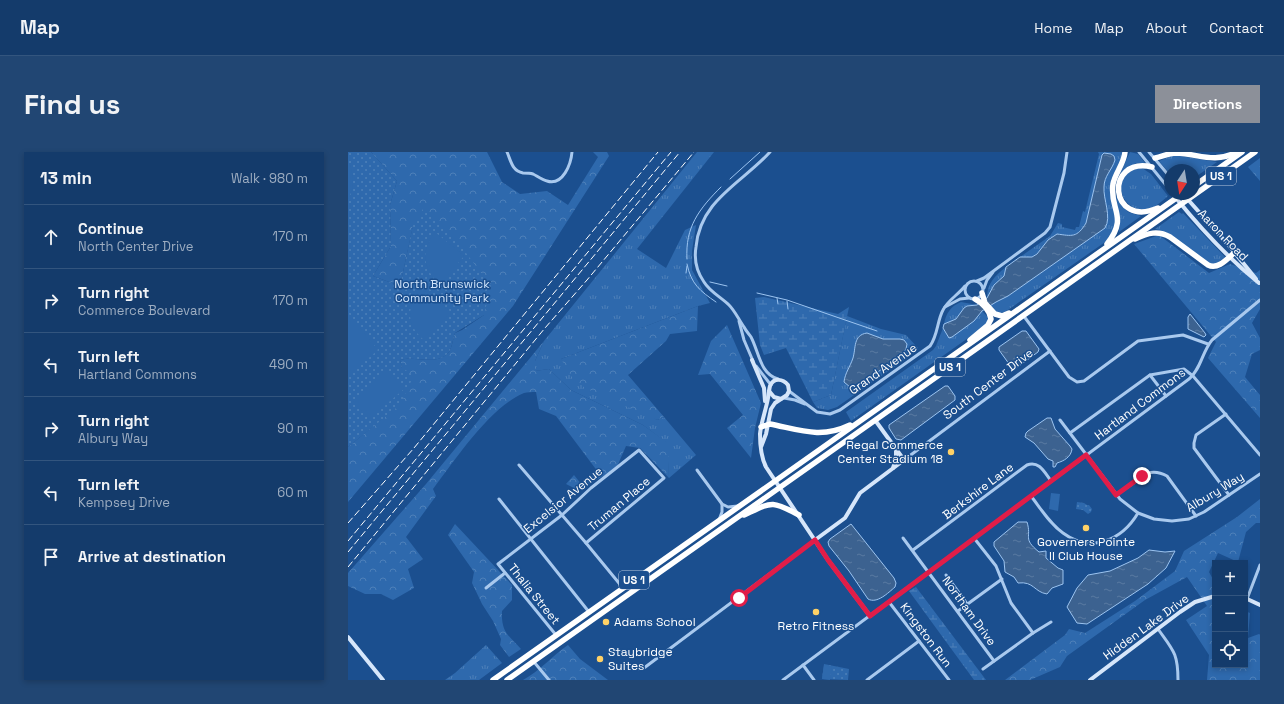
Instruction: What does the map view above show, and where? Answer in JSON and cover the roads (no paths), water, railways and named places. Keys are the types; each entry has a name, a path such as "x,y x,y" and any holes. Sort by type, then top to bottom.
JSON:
{"highway":[{"path":"1103,250 1118,227 1118,217 1113,186 1124,159 1125,152"},
{"path":"1155,158 1175,153 1203,158 1218,158 1237,152"},
{"name":"US 1","path":"1200,182 1242,152"},
{"name":"US 1","path":"1200,191 1255,152"},
{"path":"1152,167 1136,166 1125,173 1118,185 1118,192 1121,200 1128,208 1139,212 1150,211 1170,203"},
{"name":"US 1","path":"493,680 692,538 741,506 1015,311 1170,203 1172,200"},
{"name":"US 1","path":"506,680 534,662 779,487 1187,200"},
{"path":"1121,246 1148,234 1158,232 1170,237 1211,267 1217,266 1235,252"},
{"path":"982,292 982,302"},
{"path":"973,298 982,302 990,312 1000,316 1015,311"},
{"path":"955,354 989,324 991,319 990,312"},
{"path":"762,427 768,424 813,432 828,433 865,418"},
{"path":"733,520 763,506 773,504 781,506 799,516"}],"street":[{"path":"508,152 512,165 516,170 523,173 531,173 546,181 553,182 560,179 565,173 569,165 572,152"},
{"path":"761,447 772,407 789,391 786,383 771,376 766,371 751,338 738,318 729,306 710,289 702,278 696,264 695,250 696,240 702,222 710,208 770,152"},
{"name":"Grand Avenue","path":"789,391 817,412 822,414 835,413 924,350 934,340 944,308 949,301 970,282 977,281 997,268 1045,233 1050,227 1063,177 1066,152"},
{"path":"1139,152 1164,182"},
{"path":"1149,152 1164,169"},
{"name":"Aaron Road","path":"1178,200 1200,227 1259,284"},
{"name":"Aaron Road","path":"1189,200 1235,252 1259,284"},
{"name":"Grand Avenue","path":"944,308 960,298 978,298 988,278 997,268"},
{"path":"977,281 982,285 982,292"},
{"path":"966,286 966,295 973,298"},
{"name":"Hartland Commons","path":"783,680 1193,376 1208,344 1260,300"},
{"path":"1023,315 1050,351"},
{"path":"738,318 744,340 764,388 765,410"},
{"name":"South Center Drive","path":"815,540 845,518 860,493 1050,351 1071,379 1079,382 1088,379 1138,341 1183,335 1208,344"},
{"path":"752,360 771,385"},
{"path":"1070,433 1150,375 1184,369 1193,376 1260,455"},
{"path":"1150,375 1166,396"},
{"path":"780,379 775,381 769,390 760,433 763,461 828,560 870,616"},
{"path":"769,390 774,397 782,398"},
{"name":"Grand Avenue","path":"782,398 798,401 810,407"},
{"path":"1226,414 1196,435 1194,448 1229,494"},
{"path":"875,420 904,460"},
{"name":"Albury Way","path":"1060,420 1116,495 1126,505 1149,518 1166,521 1184,520 1196,516 1260,474"},
{"path":"893,468 896,459 896,448"},
{"name":"Excelsior Avenue","path":"498,564 562,514 591,488 639,450 664,478"},
{"name":"Berkshire Lane","path":"913,550 1027,465 1031,463 1039,465 1051,481"},
{"path":"519,465 623,588"},
{"path":"697,470 722,504 728,507 741,506"},
{"path":"1116,495 1148,472 1161,472 1167,476 1196,516"},
{"name":"Truman Place","path":"586,543 664,478"},
{"path":"1031,496 1061,532 1069,538 1087,542 1102,542 1120,534 1138,513"},
{"path":"499,499 589,612"},
{"path":"719,521 722,512 722,504"},
{"name":"Northam Drive","path":"903,538 994,661"},
{"path":"974,538 996,566 1011,603 1033,633"},
{"path":"637,668 644,668 815,540"},
{"name":"Thalia Street","path":"498,564 556,635"},
{"path":"1247,596 1260,565"},
{"path":"486,588 505,573"},
{"path":"946,575 967,604"},
{"path":"958,611 1002,579"},
{"name":"Hidden Lake Drive","path":"1090,680 1195,602 1212,597"},
{"path":"1248,600 1260,605"},
{"name":"Kingston Run","path":"889,602 949,680"},
{"path":"983,669 1051,622"},
{"path":"1158,629 1175,652 1178,664 1178,680"},
{"path":"348,637 383,680"},
{"path":"867,680 920,641"},
{"path":"534,662 549,680"},
{"path":"803,665 814,680"}],"water":[{"path":"1104,153 1111,154 1114,156 1115,160 1104,183 1108,219 1105,228 1008,296 982,311 974,321 949,338 943,328 944,324 956,319 967,306 977,305 987,298 994,285 1004,276 1006,267 1020,257 1032,257 1037,254 1048,240 1057,234 1074,235 1083,228 1086,223 1102,155"},
{"path":"1190,314 1205,333 1206,335 1204,337 1188,329 1188,317"},
{"path":"1022,331 1026,331 1039,349 1038,352 1016,368 1012,368 999,350 999,347"},
{"path":"867,333 883,339 904,340 907,344 906,349 901,355 860,385 850,387 844,382 845,376 853,358 857,339 859,336"},
{"path":"945,386 948,386 955,396 955,400 901,440 896,439 889,428 889,425"},
{"path":"1047,418 1051,418 1055,429 1072,449 1069,456 1065,460 1057,463 1055,467 1053,467 1053,461 1048,459 1034,443 1025,437 1028,431"},
{"path":"1018,522 1027,522 1028,538 1031,544 1039,552 1046,551 1046,558 1058,568 1063,570 1063,584 1052,588 1047,594 1039,591 1031,585 1018,583 1014,577 1005,572 1004,561 994,546 994,542"},
{"path":"851,524 894,578 896,583 895,587 879,599 868,599 849,571 829,546 828,542 830,539"},
{"path":"1149,550 1165,552 1175,551 1166,568 1148,584 1087,624 1077,623 1067,607 1077,588 1088,575 1110,571 1138,558"}],"waterway":[{"path":"730,179 760,152"},
{"path":"687,259 688,237 695,219 706,203 721,187"},
{"path":"687,264 691,277 697,286 716,302"},
{"path":"686,273 687,266"},
{"path":"710,282 727,286"},
{"path":"757,293 787,300 877,331"},
{"path":"777,298 778,304"},
{"path":"787,301 788,309"}],"railway":[{"path":"348,523 414,448 658,152"},
{"path":"348,541 671,152"},
{"path":"348,552 680,152"},
{"path":"348,567 545,328 694,152"}],"place":[{"name":"Regal Commerce Center Stadium 18","path":"951,452"},
{"name":"Governers Pointe II Club House","path":"1086,528"},
{"name":"Retro Fitness","path":"816,612"},
{"name":"Adams School","path":"606,622"},
{"name":"Staybridge Suites","path":"600,659"}],"park label":[{"name":"North Brunswick Community Park","path":"442,291"}]}
